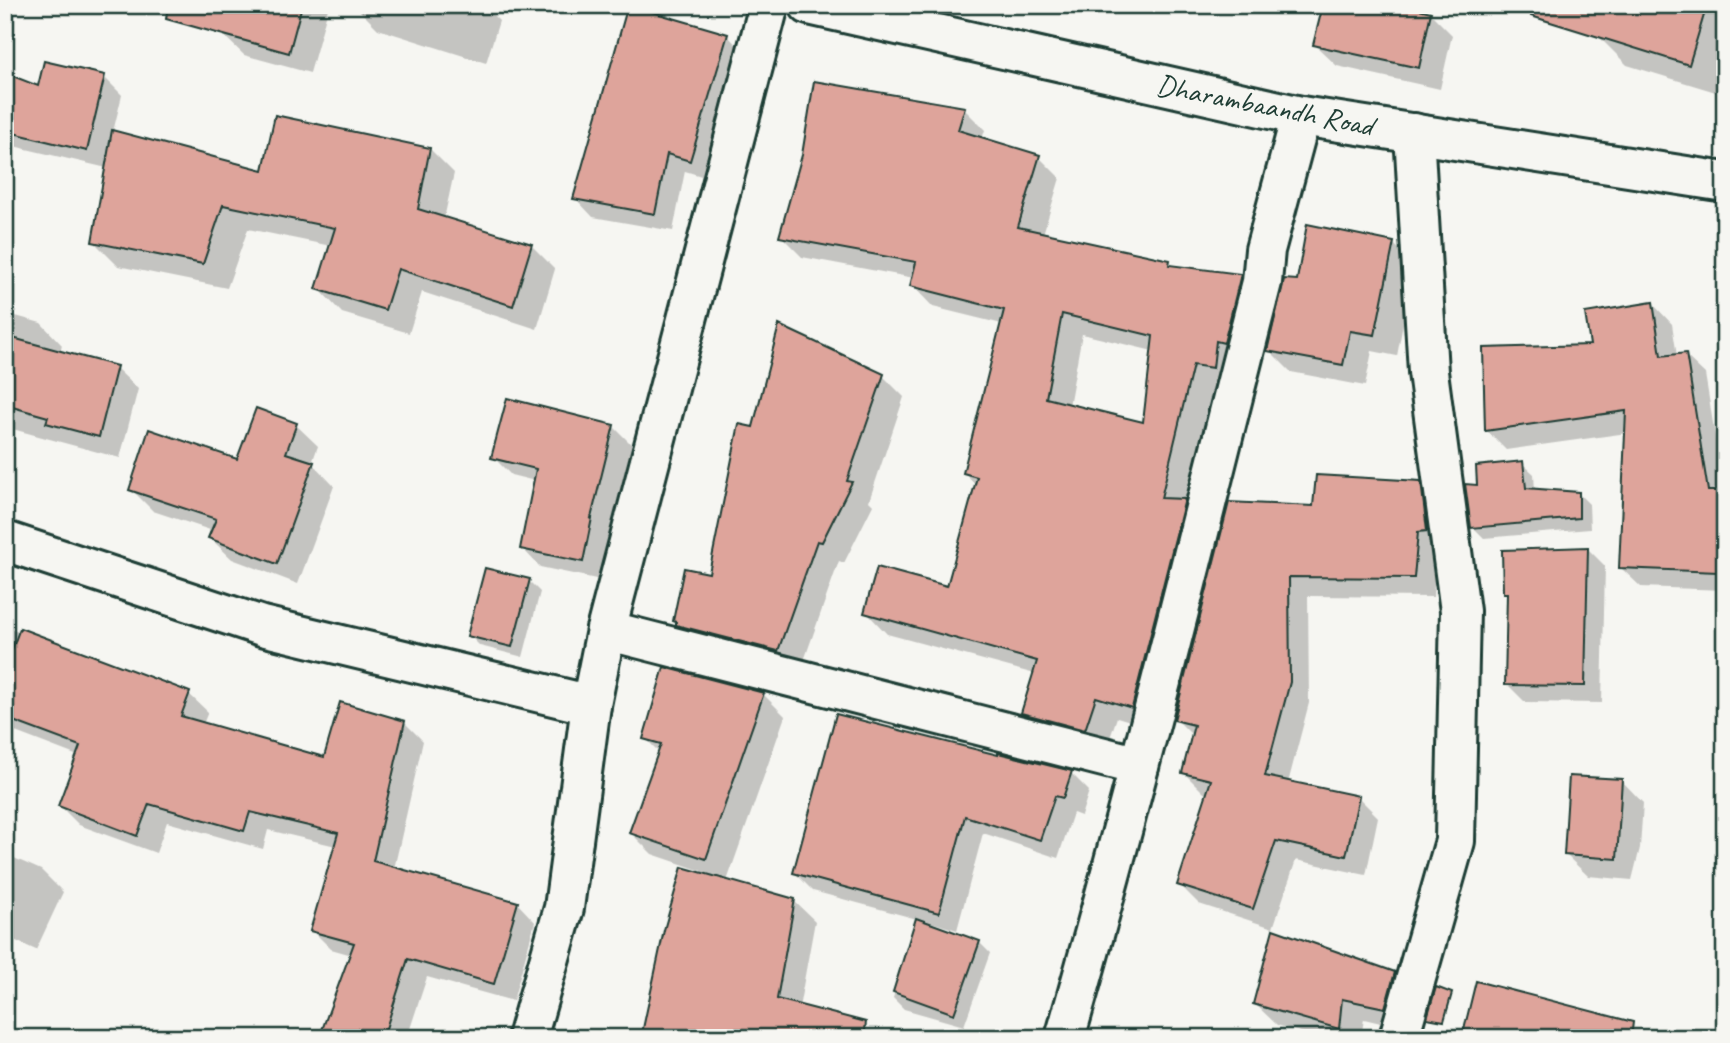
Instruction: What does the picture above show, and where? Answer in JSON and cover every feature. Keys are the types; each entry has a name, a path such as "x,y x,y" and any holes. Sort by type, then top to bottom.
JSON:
{"street":[{"path":"527,1038 564,908 591,705 606,630 769,5"},
{"name":"Dharambaandh Road","path":"809,5 1301,116 1725,182"},
{"path":"1065,1038 1139,766 1262,282 1265,250 1301,116"},
{"path":"1400,1034 1455,841 1460,611 1428,372 1414,133"},
{"path":"5,541 262,626 591,705"},
{"path":"606,630 1139,766"}],"building":[{"path":"168,5 302,5 289,53 166,19"},
{"path":"628,5 728,34 690,161 667,154 655,214 573,199"},
{"path":"1323,5 1402,5 1431,12 1419,68 1313,45"},
{"path":"1533,5 1707,5 1689,65 1531,16"},
{"path":"44,61 105,75 87,151 5,131 5,73 38,86"},
{"path":"814,81 965,107 958,130 1040,155 1018,227 1170,260 1169,265 1241,274 1224,343 1216,341 1213,368 1193,365 1161,498 1185,499 1132,708 1096,697 1085,730 1021,713 1037,661 864,613 877,567 947,586 977,477 963,473 1004,310 910,286 916,262 779,237 802,155","holes":["1062,314 1153,336 1143,422 1046,398"]},
{"path":"275,115 430,148 418,209 532,244 513,306 398,269 385,310 316,289 335,228 223,205 203,264 92,242 112,130 263,170"},
{"path":"1307,224 1394,242 1375,335 1350,331 1343,365 1267,351 1284,279 1297,280"},
{"path":"1653,302 1661,356 1686,353 1708,491 1721,491 1718,572 1619,568 1626,411 1485,431 1483,348 1590,345 1585,313"},
{"path":"779,325 884,374 847,481 852,482 822,542 817,541 778,651 676,625 673,621 684,568 709,573 739,424 753,427"},
{"path":"5,336 117,366 99,437 46,423 48,417 5,405"},
{"path":"507,398 614,425 583,562 520,549 536,469 491,458"},
{"path":"256,408 297,423 286,453 314,462 277,564 208,538 216,519 129,490 149,429 237,459"},
{"path":"1523,461 1526,488 1579,492 1579,518 1471,528 1465,484 1477,485 1476,466"},
{"path":"1316,475 1421,481 1427,531 1418,532 1414,578 1289,577 1290,682 1265,776 1359,796 1346,856 1276,841 1253,909 1177,885 1211,780 1182,773 1194,725 1174,720 1229,502 1313,506"},
{"path":"1588,547 1585,686 1505,685 1507,593 1503,593 1502,550"},
{"path":"485,568 530,579 512,647 467,636"},
{"path":"20,628 190,692 181,716 324,757 340,702 405,721 373,861 518,902 494,984 408,959 383,1038 319,1038 354,943 310,931 338,833 250,812 244,831 149,804 137,836 58,806 80,746 5,718 5,668"},
{"path":"664,667 764,693 706,859 629,833 661,744 643,739"},
{"path":"836,714 1072,771 1063,798 1055,796 1040,840 965,816 939,913 793,873"},
{"path":"1569,776 1622,779 1617,859 1564,855"},
{"path":"682,867 795,899 777,999 866,1022 864,1038 641,1038 664,930"},
{"path":"916,918 980,941 954,1014 893,992"},
{"path":"1273,929 1395,972 1385,1008 1342,999 1339,1029 1253,1004"},
{"path":"1476,981 1633,1022 1631,1038 1462,1038"},
{"path":"1436,987 1452,993 1444,1021 1427,1018"}]}
